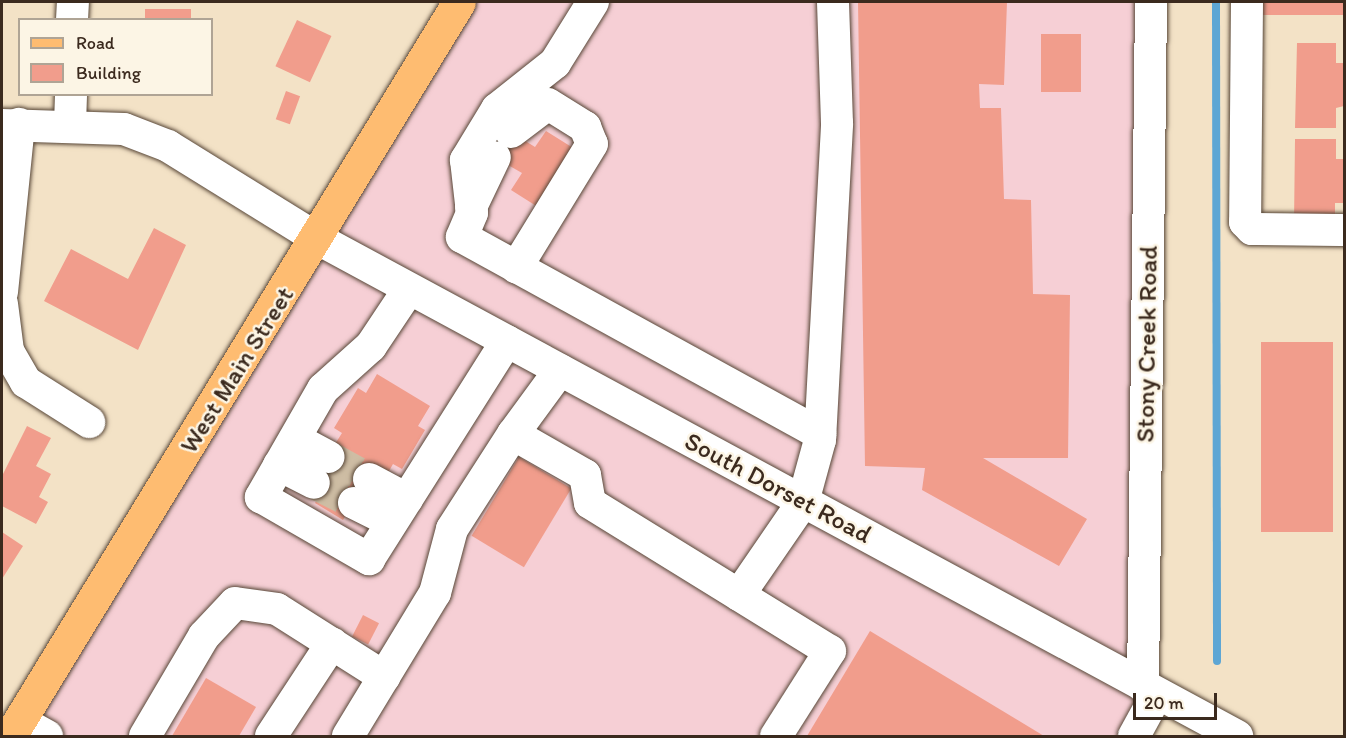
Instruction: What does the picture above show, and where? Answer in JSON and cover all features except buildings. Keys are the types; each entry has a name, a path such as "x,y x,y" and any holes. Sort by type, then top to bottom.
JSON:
{"main road":[{"name":"West Main Street","path":"26,731 459,2"}],"street":[{"path":"72,2 72,18"},
{"path":"471,207 466,160 498,109 555,63 593,2"},
{"path":"739,595 803,502 820,434 837,123 833,2"},
{"name":"Stony Creek Road","path":"1150,690 1151,2"},
{"path":"1247,2 1245,222 1252,229 1344,230"},
{"path":"516,268 592,144 585,127 548,104 503,145 471,207 462,237 516,268 820,434"},
{"name":"South Dorset Road","path":"10,124 70,109 168,146 318,239 1237,736"},
{"path":"2,292 10,124"},
{"path":"409,289 372,346 323,389 261,497 369,560 507,341"},
{"path":"2,304 8,351 26,382 89,422"},
{"path":"348,736 435,592 452,529 513,434 560,370"},
{"path":"513,434 585,475 590,504 830,651 776,736"},
{"path":"279,465 322,470 295,439"},
{"path":"362,491 399,511"},
{"path":"145,736 204,636 235,603 277,609 384,677"},
{"path":"271,736 332,643"},
{"path":"1134,736 1150,690"}],"shaded area":[{"path":"459,2 1151,2 1143,686 1130,736 10,736"}],"waterway":[{"path":"1216,2 1217,661"}],"tunnel":[{"path":"329,457 369,479"},
{"path":"314,483 354,503"}]}
